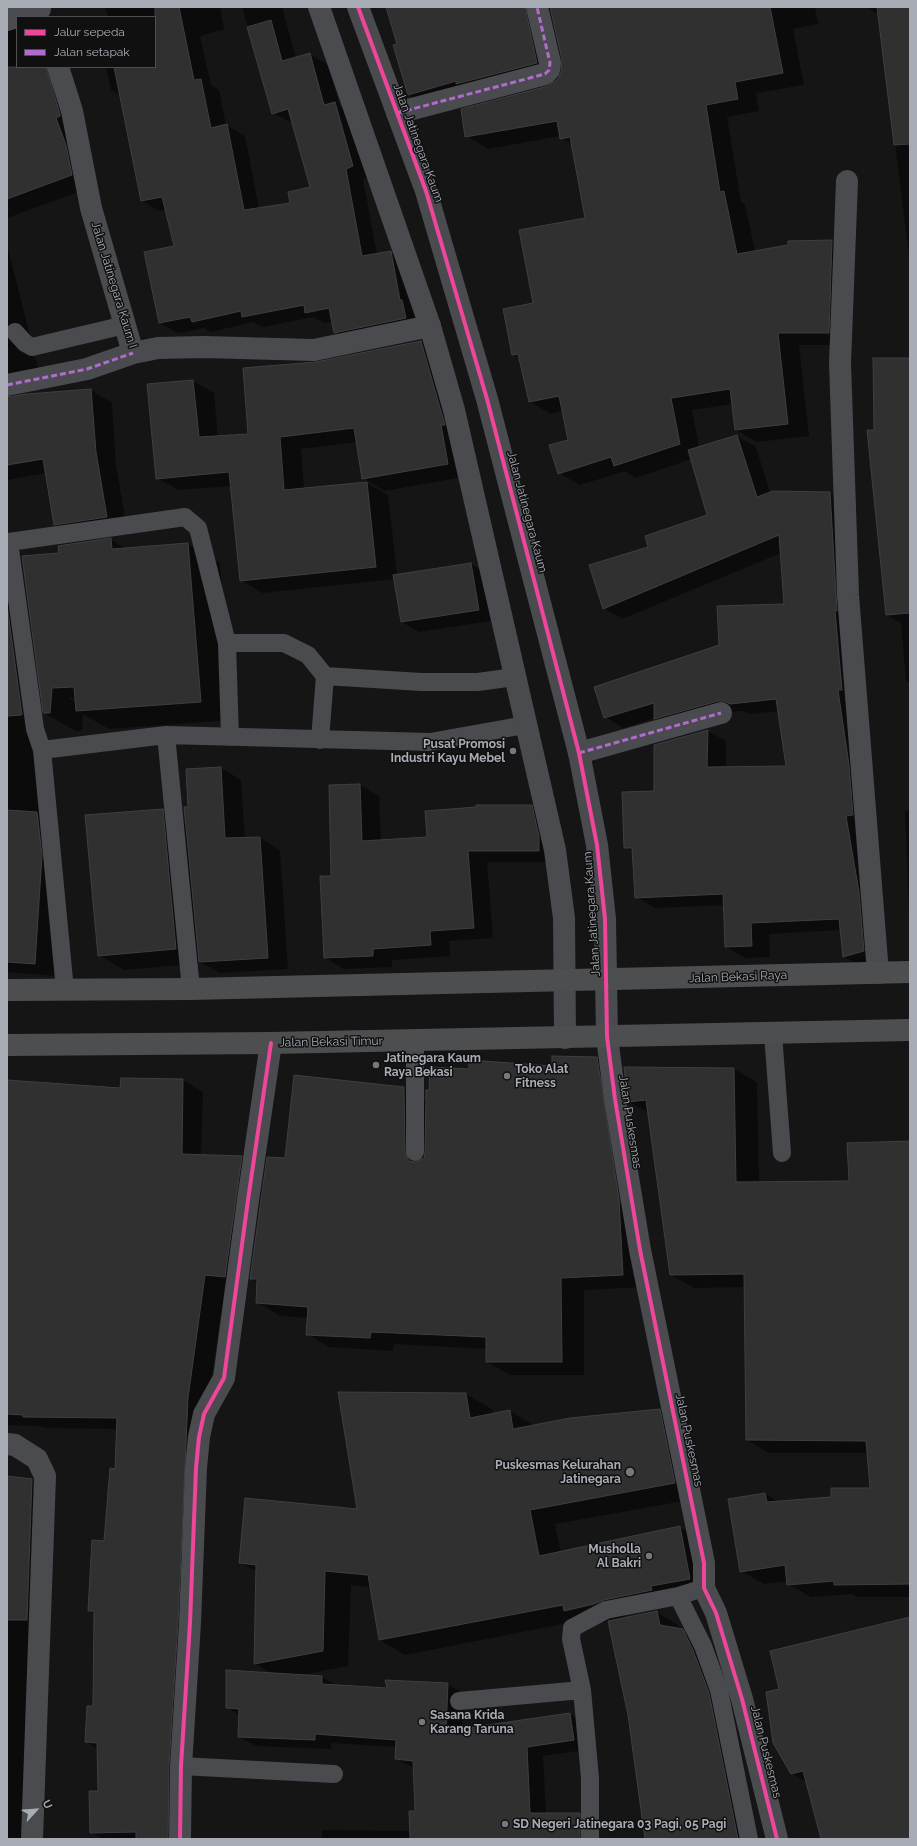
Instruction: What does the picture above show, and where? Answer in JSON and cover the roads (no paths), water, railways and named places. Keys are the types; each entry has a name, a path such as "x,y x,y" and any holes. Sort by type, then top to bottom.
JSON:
{"main road":[{"name":"Jalan Bekasi Raya","path":"565,982 910,972"},
{"path":"7,990 191,989 565,982"},
{"path":"607,1038 910,1030"},
{"name":"Jalan Bekasi Timur","path":"7,1045 271,1044 415,1040 607,1038"}],"street":[{"path":"319,7 430,326 454,410 514,677 555,850 564,918 565,1038"},
{"name":"Jalan Jatinegara Kaum","path":"358,7 426,191 487,399 580,753 597,845 605,919 607,1038"},
{"path":"397,113 545,74 549,70 550,63 537,7"},
{"path":"22,16 41,11"},
{"name":"Jalan Jatinegara Kaum I","path":"58,68 72,111 91,208 132,353 158,348 204,347 314,350 430,326"},
{"path":"847,181 840,363 848,580 878,973"},
{"path":"7,385 87,369 132,353"},
{"path":"454,410 487,399"},
{"path":"580,753 721,713"},
{"name":"Jalan Puskesmas","path":"607,1038 615,1099 640,1250 704,1563 704,1588 716,1613 742,1699 777,1839"},
{"path":"180,1839 181,1766 190,1623 196,1468 199,1437 204,1414 224,1378 271,1044"},
{"path":"7,1444 15,1445 38,1459 45,1476 32,1839"}],"lane":[{"path":"15,332 25,343 32,347 125,325"},
{"path":"65,990 42,750 35,729 9,542 186,517 198,528 227,643 230,737"},
{"path":"227,643 284,643 308,655 325,676 320,740"},
{"path":"325,676 421,682 478,682 514,677"},
{"path":"42,750 166,735 430,742 525,724"},
{"path":"166,735 191,989"},
{"path":"773,1034 782,1153"},
{"path":"415,1040 415,1152"},
{"path":"590,1839 590,1778 582,1690 572,1639 572,1628 606,1610 678,1596 704,1588"},
{"path":"678,1596 703,1646 719,1690 749,1839"},
{"path":"459,1701 582,1690"},
{"path":"181,1766 334,1774"}],"place":[{"name":"Pusat Promosi Industri Kayu Mebel","path":"513,751"},
{"name":"Jatinegara Kaum Raya Bekasi","path":"376,1065"},
{"name":"Toko Alat Fitness","path":"507,1076"},
{"name":"Puskesmas Kelurahan Jatinegara","path":"630,1472"},
{"name":"Musholla Al Bakri","path":"649,1556"},
{"name":"Sasana Krida Karang Taruna","path":"422,1722"},
{"name":"SD Negeri Jatinegara 03 Pagi, 05 Pagi","path":"505,1824"}]}
